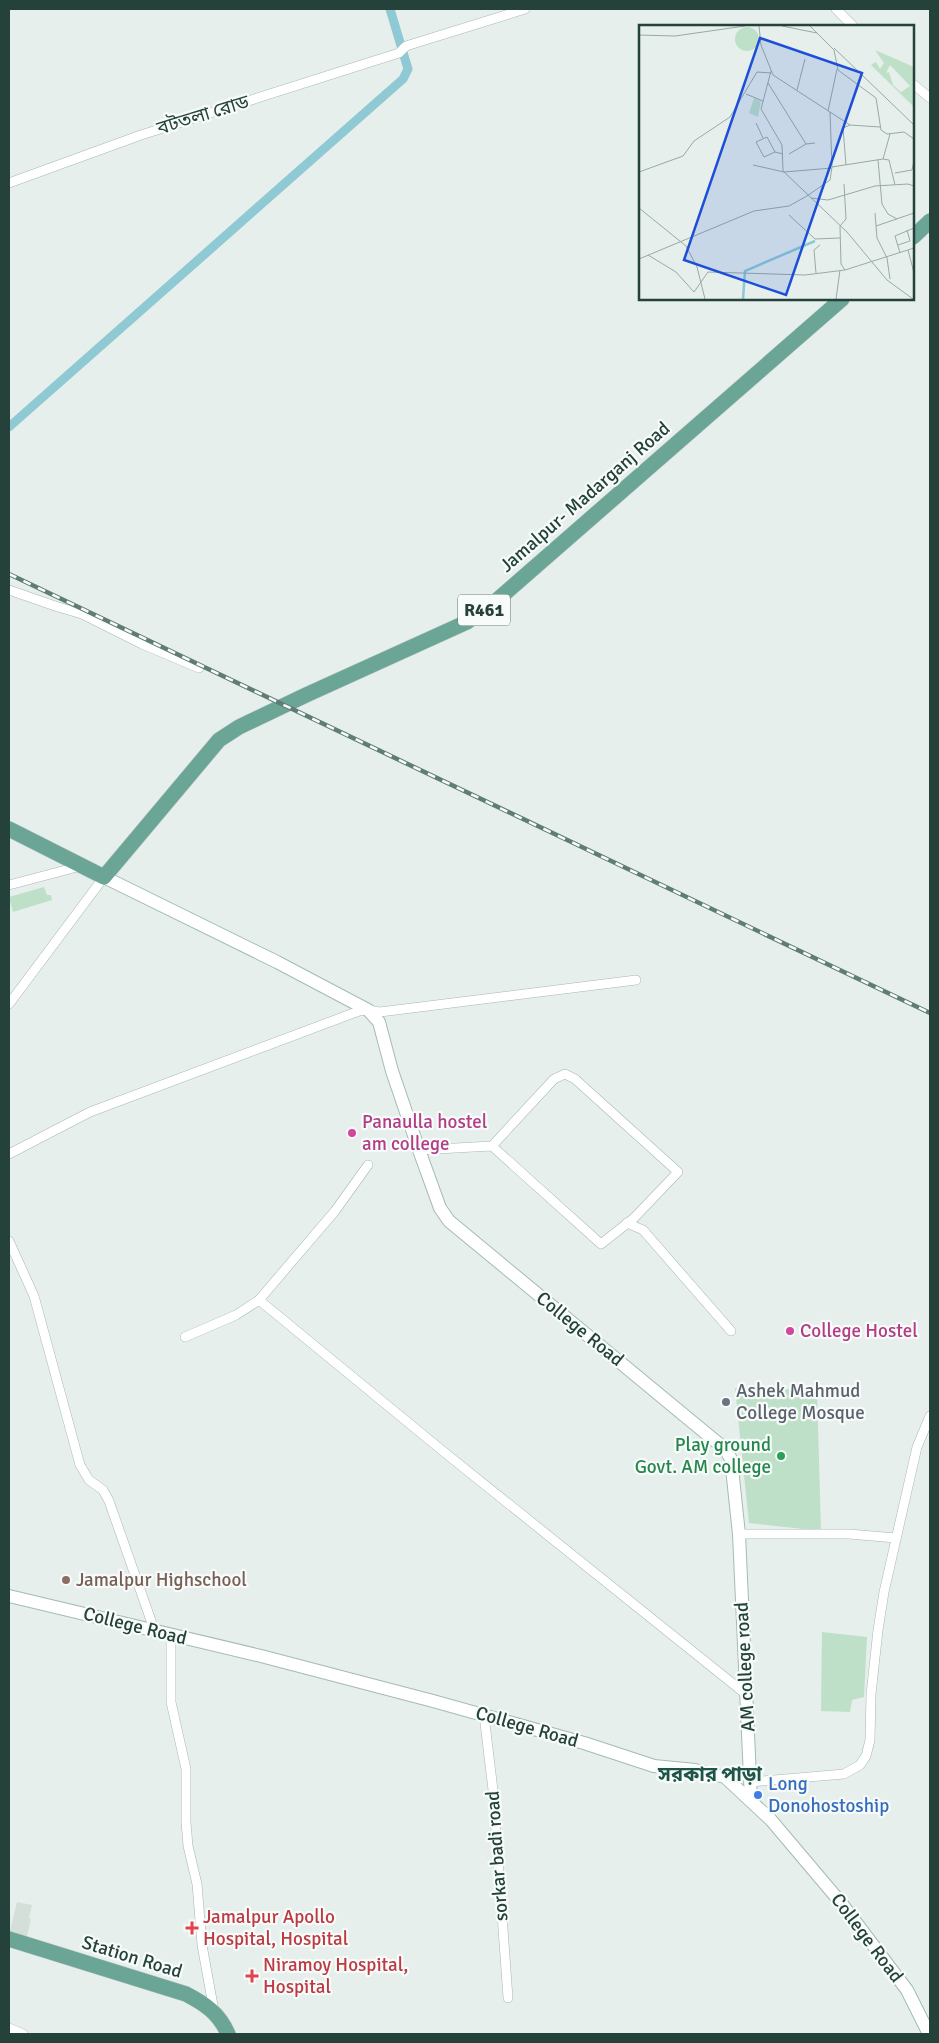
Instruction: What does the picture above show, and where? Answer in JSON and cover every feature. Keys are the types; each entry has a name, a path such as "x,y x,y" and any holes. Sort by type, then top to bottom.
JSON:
{"main road":[{"path":"914,235 930,221"},
{"name":"Jamalpur- Madarganj Road","path":"104,877 219,740 239,727 306,695 467,622 496,602 841,300"},
{"path":"9,829 277,962 368,1010 379,1022 392,1071 419,1150"},
{"name":"College Road","path":"419,1150 440,1208 449,1221 725,1449 731,1459 739,1534"},
{"name":"AM college road","path":"739,1534 751,1800"},
{"name":"College Road","path":"9,1596 261,1656 484,1715 584,1743 654,1766 695,1770 725,1777 771,1820 842,1904 907,1990 929,2034"},
{"name":"Station Road","path":"9,1940 186,1994 214,2011 228,2034"}],"street":[{"name":"বটতলা রোড","path":"9,183 141,135 525,9"},
{"path":"836,9 851,25"},
{"path":"914,85 930,98"},
{"path":"9,590 82,614 142,644 199,668"},
{"path":"9,885 82,866"},
{"path":"9,1004 104,877"},
{"path":"9,1154 90,1112 359,1011 380,1012 636,980"},
{"path":"419,1150 492,1146 554,1080 565,1074 575,1079 678,1172 640,1211 601,1244 492,1146"},
{"path":"185,1337 236,1315 260,1300 335,1211 368,1165"},
{"path":"640,1211 643,1230"},
{"path":"627,1223 643,1230 731,1331"},
{"path":"9,1241 34,1296 80,1465 89,1480 103,1490 109,1501 155,1632"},
{"path":"260,1300 444,1452 747,1695"},
{"path":"750,1782 844,1774 860,1765 866,1756 870,1740 871,1694 878,1630 896,1538 917,1447 930,1416"},
{"path":"739,1534 850,1534 896,1538"},
{"path":"170,1635 171,1702 186,1769 187,1838 198,1884 200,1928 214,2011"},
{"name":"sorkar badi road","path":"484,1715 493,1790 508,1998"},
{"path":"9,2028 23,2034"}],"shaded area":[{"path":"17,1902 32,1905 26,1941 9,1935"}],"green space":[{"path":"44,887 47,895 51,895 52,900 13,912 9,897"},
{"name":"Play ground Govt. AM college","path":"735,1388 817,1390 821,1531 749,1523"},
{"path":"822,1632 867,1637 864,1697 852,1700 850,1712 821,1711"}],"waterway":[{"path":"9,427 403,79 408,69 390,9"}],"railway":[{"path":"9,574 930,1013"}],"place":[{"name":"Panaulla hostel am college","path":"352,1133"},
{"name":"College Hostel","path":"790,1331"},
{"name":"Ashek Mahmud College Mosque","path":"726,1402"},
{"name":"Play ground Govt. AM college","path":"781,1456"},
{"name":"Jamalpur Highschool","path":"66,1580"},
{"name":"Long Donohostoship","path":"758,1795"},
{"name":"Jamalpur Apollo Hospital, Hospital","path":"192,1928"},
{"name":"Niramoy Hospital, Hospital","path":"252,1976"}],"district":[{"name":"সরকার পাড়া","path":"710,1774"}]}
